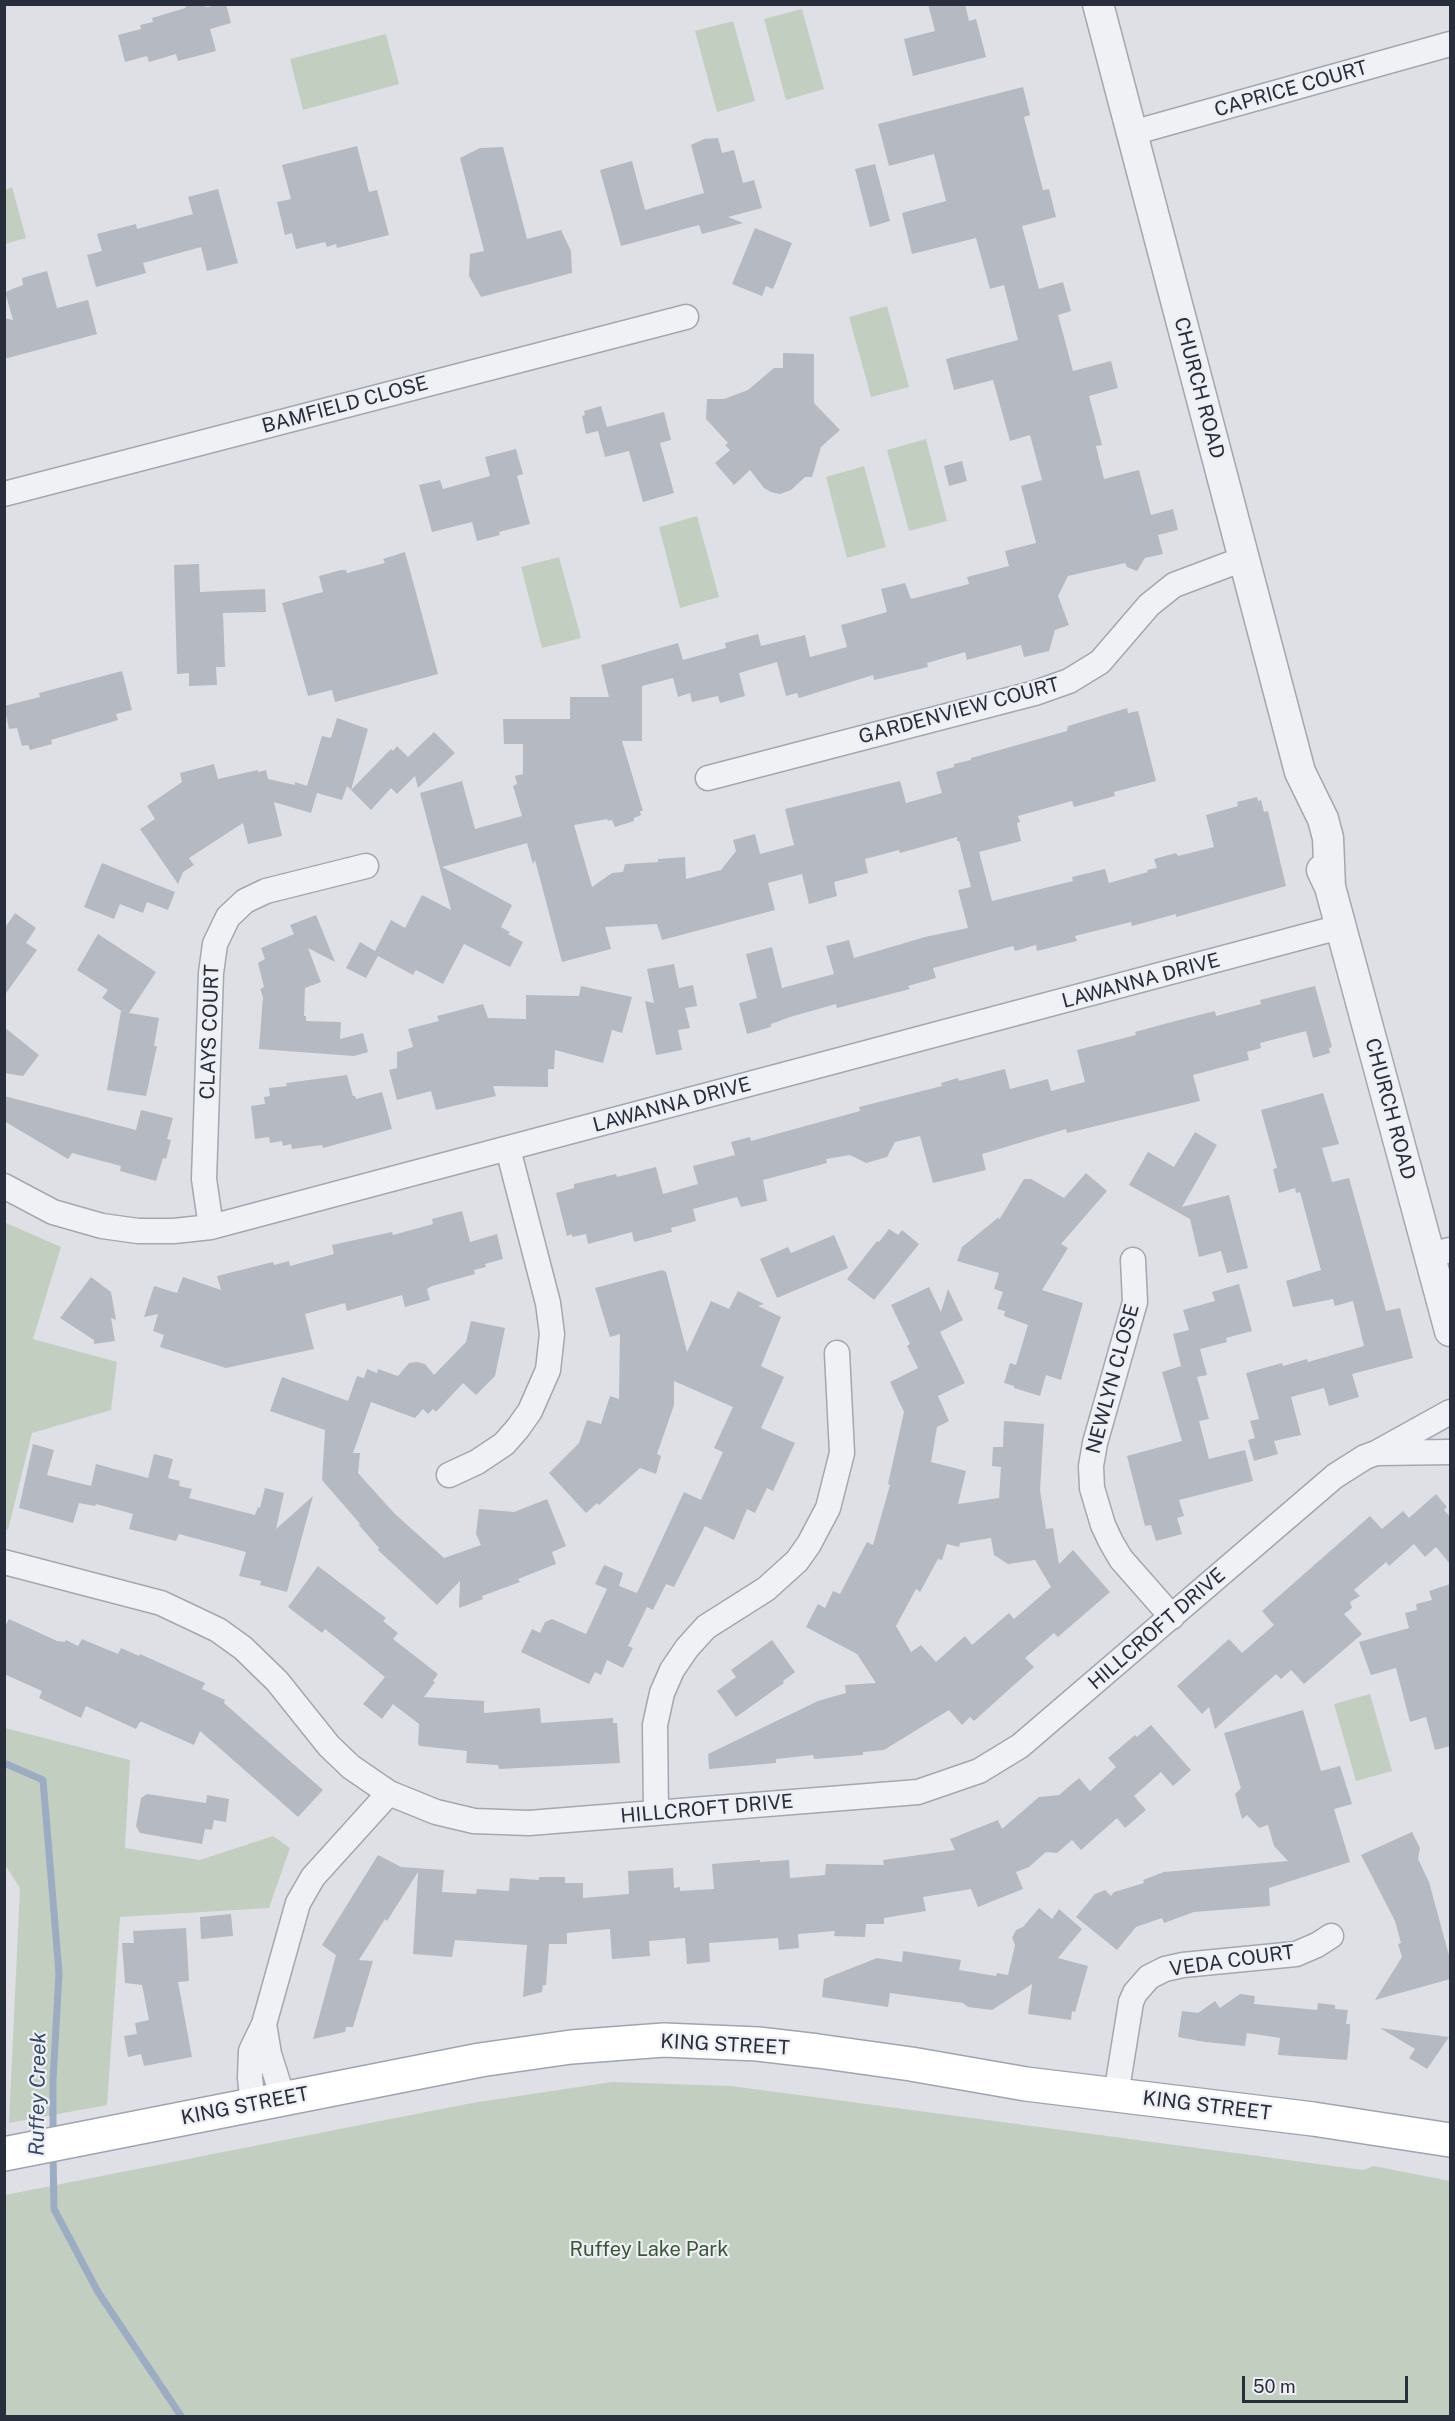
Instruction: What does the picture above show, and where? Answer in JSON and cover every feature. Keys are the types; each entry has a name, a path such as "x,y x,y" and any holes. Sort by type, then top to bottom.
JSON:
{"main road":[{"name":"KING STREET","path":"7,2154 527,2052 663,2040 758,2044 818,2051 912,2064 1026,2084 1312,2119 1450,2140"}],"street":[{"name":"CHURCH ROAD","path":"1098,4 1300,772 1323,819 1328,837 1330,887 1441,1263 1450,1331"},
{"name":"CAPRICE COURT","path":"1132,133 1450,44"},
{"name":"BAMFIELD CLOSE","path":"4,494 686,317"},
{"name":"GARDENVIEW COURT","path":"708,778 1035,693 1069,681 1100,662 1149,605 1174,585 1243,559"},
{"name":"CLAYS COURT","path":"211,1227 204,1179 210,973 215,944 228,917 245,901 266,891 366,866"},
{"name":"LAWANNA DRIVE","path":"4,1186 53,1212 102,1226 138,1231 211,1227 1340,927"},
{"path":"449,1475 477,1462 504,1444 530,1411 548,1370 552,1334 548,1304 508,1149"},
{"name":"NEWLYN CLOSE","path":"1133,1260 1135,1302 1095,1443 1091,1466 1092,1488 1110,1542 1121,1559 1172,1617"},
{"path":"656,1813 655,1725 662,1693 672,1670 687,1648 706,1628 766,1589 797,1561 828,1508 842,1453 837,1353"},
{"name":"HILLCROFT DRIVE","path":"4,1562 160,1603 218,1630 243,1648 277,1680 329,1746 351,1767 389,1792 436,1812 474,1821 502,1823 918,1792 979,1771 1020,1746 1335,1476 1365,1457 1450,1412"},
{"name":"HILLCROFT DRIVE","path":"1376,1453 1450,1452"},
{"path":"268,2101 250,2078 251,2051 264,2024 298,1903 305,1888 389,1792"},
{"name":"VEDA COURT","path":"1116,2095 1131,2002 1135,1993 1149,1977 1165,1969 1183,1965 1296,1954 1317,1945 1330,1936"}],"green space":[{"path":"802,9 824,89 786,100 764,19"},
{"path":"733,21 755,101 717,112 695,31"},
{"path":"386,34 399,84 303,110 290,59"},
{"path":"12,187 26,238 5,244 5,190"},
{"path":"887,306 909,387 871,397 849,317"},
{"path":"926,439 947,521 909,531 887,450"},
{"path":"864,466 886,547 847,558 826,477"},
{"path":"697,516 719,597 680,608 659,527"},
{"path":"559,557 581,638 542,648 521,567"},
{"path":"6,1223 61,1247 33,1339 117,1362 111,1410 32,1433 8,1530 4,1529"},
{"path":"1370,1694 1392,1771 1356,1781 1334,1704"},
{"path":"5,1728 130,1760 125,1848 200,1860 273,1836 290,1848 269,1908 120,1917 107,2105 9,2123 20,1888 5,1865"},
{"name":"Ruffey Lake Park","path":"612,2082 731,2086 1363,2170 1374,2166 1450,2181 1450,2416 5,2416 5,2195 472,2103"}],"building":[{"path":"187,4 201,4 206,7 226,4 231,23 210,29 216,51 178,61 176,54 149,62 147,56 125,62 118,35 141,29 140,25 153,22 152,18 185,8"},
{"path":"928,4 965,4 969,21 976,19 986,57 913,76 904,39 935,31"},
{"path":"1023,87 1030,115 1024,117 1043,190 1049,189 1056,217 1022,226 1039,289 1063,282 1071,311 1058,315 1073,371 1111,361 1118,388 1089,396 1102,445 1096,446 1104,479 1139,470 1151,515 1173,509 1178,530 1158,535 1163,554 1145,558 1137,571 1127,567 1125,563 1068,576 1058,596 1069,625 1055,630 1049,651 1024,657 1021,645 967,660 965,652 927,663 928,667 874,680 873,675 799,698 797,693 786,696 777,662 739,673 745,696 720,703 718,696 692,702 690,693 678,697 673,678 642,686 642,741 622,741 643,811 640,811 641,815 634,818 634,821 615,827 612,820 607,819 574,825 592,887 612,873 623,872 625,864 658,862 658,859 685,857 686,879 721,870 736,851 733,840 755,834 760,854 794,845 785,809 900,781 906,803 942,793 936,772 954,767 954,764 971,760 971,758 1067,731 1068,726 1127,708 1128,713 1138,711 1156,781 1114,792 1115,796 1074,807 1072,801 1018,816 1020,822 1017,823 1021,841 979,852 992,901 1073,881 1072,877 1105,869 1109,883 1157,868 1154,859 1214,847 1206,815 1238,806 1237,802 1257,797 1258,801 1261,800 1264,812 1268,811 1286,886 1176,917 1176,914 1132,926 1131,922 1075,936 1077,941 1037,951 1036,945 1015,951 1013,946 933,968 936,978 908,986 910,989 837,1008 836,1004 790,1017 771,1024 771,1027 747,1034 739,1003 757,998 746,954 772,947 782,988 834,974 826,946 849,940 854,958 925,937 968,928 958,890 971,887 957,837 900,853 899,850 865,859 868,873 834,882 837,896 809,904 802,874 768,883 775,910 662,940 657,924 605,927 611,949 562,962 535,860 533,864 527,843 442,867 512,905 501,927 510,932 508,934 523,942 510,967 464,944 443,984 416,970 413,975 378,956 366,978 346,968 360,942 375,951 391,920 405,928 422,895 451,910 420,793 462,781 475,829 522,816 513,786 517,784 515,776 523,774 523,744 504,744 503,719 570,719 570,697 609,697 601,665 678,643 683,660 726,648 725,643 758,634 761,646 805,635 810,657 847,647 841,625 887,612 881,589 905,583 911,599 969,584 967,577 1009,566 1005,551 1036,543 1021,486 1042,480 1030,435 1010,441 993,380 954,390 946,359 1018,340 1004,285 990,289 976,238 912,254 902,213 946,201 934,154 889,166 878,124"},
{"path":"718,138 722,153 734,150 743,183 754,180 762,208 728,217 743,223 702,234 699,225 621,246 600,170 632,161 645,210 704,193 691,145 704,139"},
{"path":"357,146 369,192 377,190 389,235 337,248 336,244 327,247 325,242 296,249 292,233 285,235 277,202 291,199 282,165"},
{"path":"503,147 527,239 561,230 571,251 572,273 481,297 469,276 470,254 484,251 460,158 480,148"},
{"path":"875,164 890,221 870,227 855,169"},
{"path":"218,189 238,263 207,271 201,247 143,263 146,273 96,287 87,255 102,251 97,234 136,224 137,229 193,214 188,197"},
{"path":"755,228 792,243 773,289 766,286 762,296 732,284"},
{"path":"47,271 57,308 88,300 97,334 4,359 4,318 13,320 5,292 23,285 22,278"},
{"path":"783,353 814,354 814,403 840,430 821,447 812,477 805,477 791,490 780,494 764,488 750,470 734,485 715,463 730,450 725,445 728,443 706,419 707,399 724,399 748,390 774,368 783,368"},
{"path":"601,406 607,427 664,412 671,440 660,443 674,493 643,502 629,451 605,457 598,431 586,434 582,416 585,415 584,411"},
{"path":"516,449 523,474 517,476 530,524 499,532 500,535 477,541 472,522 432,532 419,485 440,480 443,489 490,476 485,457"},
{"path":"962,461 967,481 949,486 944,466"},
{"path":"405,552 438,674 335,702 332,690 308,696 282,603 323,592 319,576 341,570 346,570 347,573 385,563 383,559"},
{"path":"199,564 200,592 265,589 266,612 223,613 225,667 216,667 217,685 189,686 189,673 177,674 174,565"},
{"path":"122,671 132,710 116,714 118,720 51,740 52,744 30,750 28,745 22,746 17,728 9,729 4,706 40,697 39,693"},
{"path":"337,718 368,729 351,790 347,786 342,800 317,793 311,813 274,802 282,836 248,844 243,823 189,858 194,865 183,872 178,884 140,829 155,819 147,806 182,782 180,773 214,764 218,779 266,770 268,779 295,785 295,782 307,786 322,736 331,738"},
{"path":"434,732 455,753 418,788 415,776 397,794 391,788 371,810 351,790 391,749 393,751 397,746 408,757"},
{"path":"102,863 175,892 168,910 147,902 143,913 120,904 114,919 84,907"},
{"path":"15,913 36,928 26,943 37,950 4,996 4,929"},
{"path":"316,915 335,962 308,948 321,982 305,988 304,1016 306,1016 306,1021 341,1022 340,1039 363,1033 368,1052 354,1056 259,1049 263,997 260,989 264,987 258,963 265,959 261,948 294,934 290,925"},
{"path":"98,934 156,972 129,1013 159,1018 154,1046 157,1046 146,1096 107,1090 121,1011 123,1012 102,998 108,990 77,970"},
{"path":"674,964 679,988 693,985 697,1006 685,1008 690,1028 678,1030 682,1050 656,1055 645,1001 654,1003 647,969"},
{"path":"581,986 632,997 622,1033 612,1030 603,1063 555,1050 554,1069 548,1069 548,1087 493,1086 496,1096 436,1110 431,1091 397,1100 389,1070 397,1068 397,1052 413,1047 408,1029 439,1021 437,1016 483,1004 488,1018 526,1019 526,995 579,996"},
{"path":"1315,986 1332,1047 1329,1048 1330,1053 1313,1058 1306,1031 1260,1043 1261,1048 1247,1052 1249,1060 1193,1075 1200,1101 1067,1133 1066,1129 982,1154 986,1170 933,1183 920,1136 895,1142 887,1157 866,1163 850,1155 826,1159 827,1163 763,1180 767,1201 741,1207 737,1197 693,1209 696,1221 671,1228 672,1232 634,1242 632,1232 588,1244 586,1234 567,1236 556,1193 574,1188 574,1184 616,1174 617,1177 656,1167 663,1194 698,1184 693,1166 735,1155 731,1142 750,1137 751,1141 860,1111 859,1107 942,1086 941,1083 958,1078 959,1081 1005,1069 1010,1089 1048,1079 1051,1091 1085,1082 1077,1050 1215,1011 1216,1016 1261,1004 1260,1000"},
{"path":"4,1027 39,1055 23,1076 4,1073"},
{"path":"347,1075 356,1099 382,1092 392,1129 323,1148 322,1145 292,1149 291,1144 283,1146 282,1141 270,1143 269,1137 255,1139 251,1106 265,1104 264,1097 270,1096 269,1088 287,1086 286,1083"},
{"path":"1323,1093 1339,1144 1322,1148 1332,1182 1349,1178 1386,1311 1400,1308 1413,1358 1352,1374 1359,1397 1329,1406 1324,1388 1291,1397 1301,1435 1274,1441 1278,1454 1254,1461 1248,1440 1255,1438 1250,1421 1259,1419 1246,1373 1282,1363 1283,1366 1307,1359 1308,1362 1364,1346 1353,1301 1335,1306 1333,1299 1293,1307 1286,1281 1321,1270 1300,1192 1296,1193 1295,1188 1279,1193 1273,1169 1277,1168 1261,1110"},
{"path":"4,1096 136,1130 141,1110 173,1118 167,1139 171,1140 166,1159 163,1158 156,1181 120,1171 121,1166 72,1153 68,1159 4,1121"},
{"path":"1195,1132 1217,1145 1182,1207 1229,1195 1248,1268 1227,1273 1221,1251 1199,1257 1190,1219 1129,1185 1148,1152 1174,1167"},
{"path":"1086,1173 1107,1191 1061,1244 1068,1248 1042,1290 1083,1303 1061,1380 1046,1375 1040,1396 1004,1383 1010,1363 1016,1365 1028,1325 1004,1316 1005,1311 997,1309 1003,1292 994,1289 999,1273 957,1261 962,1247 999,1217 999,1220 1024,1179 1031,1179 1064,1198"},
{"path":"462,1211 470,1242 497,1234 503,1259 485,1264 486,1267 474,1270 475,1274 432,1286 427,1289 430,1300 405,1307 402,1295 347,1311 345,1303 305,1314 314,1349 226,1368 160,1347 164,1335 153,1331 158,1314 144,1317 154,1286 177,1293 183,1277 221,1290 217,1276 273,1262 274,1265 289,1261 290,1266 334,1254 332,1245 392,1232 393,1235 433,1224 432,1219"},
{"path":"889,1229 898,1235 902,1230 919,1244 874,1300 847,1279"},
{"path":"834,1235 848,1268 777,1298 760,1259 788,1247 791,1253"},
{"path":"662,1270 666,1272 687,1352 711,1301 729,1309 738,1291 764,1304 758,1306 781,1317 761,1366 784,1377 761,1428 795,1443 773,1491 767,1488 755,1513 747,1509 734,1540 705,1526 674,1587 666,1584 653,1610 647,1607 628,1646 633,1648 623,1668 607,1660 601,1675 595,1672 589,1684 521,1652 532,1629 540,1633 545,1622 552,1619 586,1634 607,1589 595,1584 604,1565 623,1573 619,1586 637,1593 684,1492 701,1500 723,1452 714,1448 733,1407 674,1381 674,1405 657,1454 661,1456 656,1474 640,1468 599,1505 597,1503 586,1513 549,1473 579,1443 587,1420 601,1424 610,1396 619,1399 620,1334 610,1337 595,1288"},
{"path":"91,1277 111,1292 116,1320 111,1318 115,1341 94,1344 94,1340 60,1318"},
{"path":"1239,1284 1252,1331 1226,1338 1227,1342 1200,1349 1207,1375 1197,1377 1209,1419 1199,1421 1209,1459 1245,1450 1253,1481 1179,1500 1184,1516 1177,1518 1182,1534 1156,1541 1151,1525 1145,1526 1127,1456 1182,1441 1162,1372 1181,1366 1173,1334 1189,1330 1183,1310 1215,1301 1212,1292"},
{"path":"929,1287 941,1312 948,1289 963,1320 940,1332 965,1383 938,1396 949,1421 937,1427 931,1462 966,1471 958,1504 999,1498 1001,1467 992,1466 993,1447 1003,1447 1004,1421 1044,1424 1040,1490 1046,1529 1053,1528 1059,1564 1073,1550 1110,1592 1058,1637 1054,1633 1025,1658 1034,1667 974,1721 970,1717 962,1725 949,1710 884,1750 863,1752 863,1755 827,1758 814,1759 813,1755 776,1759 776,1763 709,1769 708,1754 818,1701 846,1693 845,1685 876,1683 857,1654 806,1627 818,1604 825,1608 833,1591 840,1594 867,1542 873,1545 890,1485 888,1484 904,1412 890,1382 918,1368 907,1346 910,1344 891,1305","holes":["991,1538 994,1555 1008,1564 1035,1560 1051,1587 1014,1619 1009,1613 972,1645 965,1636 936,1662 921,1645 911,1652 896,1626 916,1589 920,1592 938,1559 942,1560 947,1544 959,1547 960,1543"]},
{"path":"471,1321 505,1328 495,1376 476,1395 463,1383 436,1412 433,1409 428,1414 423,1409 415,1418 371,1402 353,1453 360,1453 358,1473 394,1513 444,1558 481,1545 476,1534 479,1509 514,1512 547,1499 566,1546 552,1552 556,1564 518,1579 520,1582 482,1596 483,1599 459,1608 460,1581 437,1605 378,1550 379,1548 358,1524 361,1525 322,1480 325,1430 270,1411 282,1377 348,1401 357,1376 364,1378 367,1369 377,1373 378,1369 398,1376 409,1363 417,1362 425,1364 434,1375 466,1342"},
{"path":"33,1444 54,1450 47,1475 91,1486 96,1464 148,1478 154,1454 173,1459 168,1478 180,1481 179,1486 192,1489 189,1498 255,1515 258,1507 260,1508 265,1488 284,1493 276,1529 313,1496 287,1592 260,1585 261,1581 239,1576 246,1552 179,1534 176,1541 129,1529 133,1514 96,1504 95,1506 79,1503 73,1523 19,1508"},
{"path":"1436,1494 1447,1507 1444,1510 1450,1517 1450,1564 1436,1547 1425,1557 1414,1544 1389,1566 1386,1562 1354,1590 1360,1596 1350,1602 1352,1608 1344,1614 1362,1634 1304,1684 1291,1670 1281,1679 1276,1674 1215,1729 1209,1707 1202,1714 1177,1686 1229,1639 1242,1653 1274,1625 1262,1611 1370,1516 1382,1529 1403,1511 1409,1518"},
{"path":"318,1566 386,1618 383,1621 398,1633 393,1639 438,1674 424,1697 484,1701 484,1713 540,1708 541,1723 613,1718 613,1723 617,1723 620,1763 499,1769 498,1765 466,1763 467,1751 420,1746 418,1744 419,1724 393,1704 382,1719 363,1704 385,1677 325,1629 322,1633 288,1607"},
{"path":"1450,1584 1450,1746 1435,1750 1426,1717 1410,1722 1396,1668 1371,1675 1359,1642 1409,1628 1405,1613 1417,1610 1416,1604 1432,1600 1429,1591"},
{"path":"9,1619 57,1641 65,1642 66,1640 78,1646 82,1639 118,1654 121,1648 139,1656 140,1654 205,1683 202,1689 225,1700 224,1703 323,1790 298,1817 200,1731 194,1745 142,1722 136,1729 86,1706 81,1718 39,1698 42,1691 4,1674 4,1628"},
{"path":"772,1640 795,1672 783,1681 784,1683 736,1717 717,1691 736,1677 731,1670"},
{"path":"1303,1710 1321,1771 1340,1766 1352,1804 1334,1809 1350,1862 1269,1888 1270,1906 1194,1912 1164,1923 1162,1918 1136,1927 1117,1950 1076,1917 1095,1894 1105,1890 1111,1896 1114,1892 1144,1883 1143,1880 1164,1872 1288,1861 1274,1846 1268,1825 1259,1828 1247,1815 1242,1819 1235,1794 1241,1788 1224,1733"},
{"path":"1151,1725 1191,1770 1173,1786 1161,1772 1134,1796 1146,1810 1125,1828 1117,1818 1081,1850 1072,1840 1057,1853 1046,1852 1029,1867 1016,1872 1023,1889 978,1907 971,1889 923,1897 926,1911 884,1918 884,1924 866,1924 865,1937 834,1936 835,1931 798,1934 799,1948 779,1950 778,1938 709,1943 710,1962 687,1964 685,1938 649,1941 650,1956 612,1959 610,1929 567,1933 567,1944 549,1944 546,1985 543,1985 542,1992 523,1997 527,1945 455,1940 452,1957 413,1954 418,1872 359,1960 373,1961 353,2027 346,2027 345,2032 313,2039 336,1955 322,1945 378,1855 401,1867 444,1870 442,1892 476,1894 477,1889 509,1891 510,1878 539,1880 539,1877 565,1877 565,1883 583,1883 583,1898 629,1894 628,1871 673,1868 674,1888 680,1887 680,1891 714,1889 712,1864 760,1860 760,1862 789,1860 790,1878 825,1875 826,1864 884,1865 883,1860 955,1850 950,1839 998,1820 1002,1829 1039,1797 1059,1795 1079,1778 1090,1791 1116,1767 1108,1758 1135,1735 1137,1737"},
{"path":"147,1794 206,1803 207,1795 229,1799 226,1822 214,1820 212,1830 205,1829 202,1844 140,1833 136,1826 141,1798"},
{"path":"1412,1832 1420,1848 1418,1859 1429,1882 1450,1959 1450,1979 1375,2000 1402,1957 1398,1944 1401,1943 1395,1921 1361,1855"},
{"path":"1039,1908 1052,1919 1059,1909 1082,1929 1058,1958 1088,1966 1071,2020 1028,2014 1032,1984 992,2010 968,2007 963,2003 890,1993 888,2007 822,1997 824,1979 877,1958 902,1962 903,1951 961,1960 959,1970 996,1976 997,1973 1008,1975 1015,1945 1012,1938 1016,1930 1023,1927"},
{"path":"231,1914 233,1936 201,1939 200,1917"},
{"path":"186,1928 189,1981 178,1982 192,2057 144,2066 141,2054 128,2057 124,2036 137,2034 135,2023 149,2020 142,1985 125,1983 122,1943 134,1943 133,1931"},
{"path":"1240,1994 1255,1996 1254,2004 1317,2010 1318,2003 1335,2005 1335,2009 1348,2010 1346,2024 1350,2024 1350,2032 1347,2060 1278,2055 1280,2038 1247,2033 1245,2046 1178,2037 1182,2011 1198,2013 1215,2001 1220,2008"},
{"path":"1380,2028 1449,2037 1427,2069 1409,2058 1415,2049"}],"waterway":[{"name":"Ruffey Creek","path":"4,1763 43,1780 59,1973 53,2080 53,2135"},
{"name":"Ruffey Creek","path":"53,2152 54,2209 98,2292 181,2416"}]}
